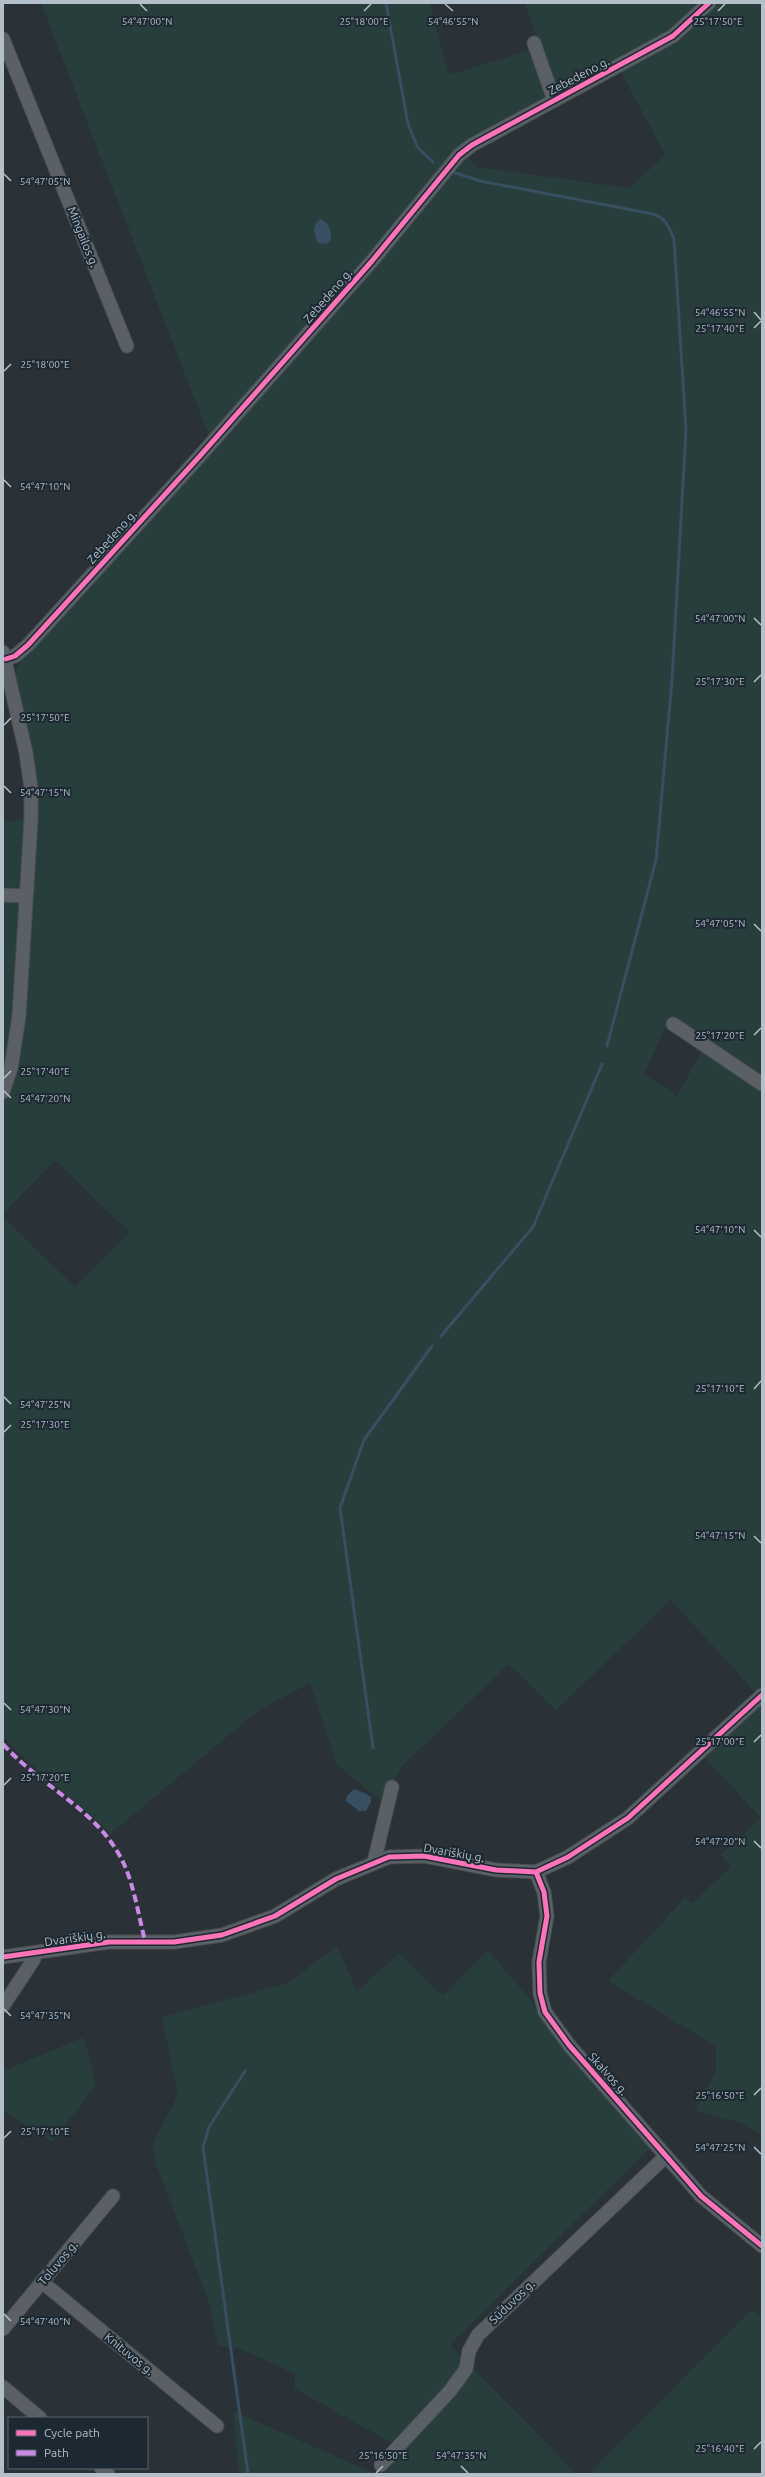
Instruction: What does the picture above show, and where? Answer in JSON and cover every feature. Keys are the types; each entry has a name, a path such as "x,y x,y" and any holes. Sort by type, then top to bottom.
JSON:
{"street":[{"name":"Zebedeno g.","path":"4,655 15,656 28,645 188,469 372,261 459,155 472,145 673,36 709,3"},
{"name":"Mingailos g.","path":"3,39 127,346"},
{"path":"534,43 554,100"},
{"path":"3,1092 10,1068 18,1022 31,820 31,788 26,753 4,655"},
{"path":"3,895 25,896"},
{"path":"673,1024 762,1084"},
{"name":"Dvariškių g.","path":"3,1957 34,1954 109,1942 174,1942 222,1935 275,1916 336,1879 389,1857 424,1856 496,1870 536,1872 568,1857 628,1818 762,1695"},
{"path":"374,1862 392,1787"},
{"name":"Skalvos g.","path":"536,1872 544,1892 547,1916 539,1962 540,1993 545,2012 569,2045 701,2196 762,2246"},
{"path":"3,2006 34,1959 34,1954"},
{"name":"Sūduvos g.","path":"381,2465 450,2391 466,2369 469,2351 478,2335 666,2156"},
{"name":"Toluvos g.","path":"3,2329 113,2196"},
{"name":"Knituvos g.","path":"42,2282 217,2426"},
{"path":"3,2387 39,2417"}],"green space":[{"path":"41,3 430,3 448,75 540,47 525,3 704,3 686,23 493,128 376,249 209,436"},
{"path":"718,3 762,3 762,1689 757,1694 671,1600 556,1710 509,1664 400,1768 384,1803 337,1765 310,1683 259,1710 110,1834 3,1737 3,1217 75,1287 129,1232 55,1160 3,1214 3,1104 9,1089 32,879 16,671 25,655 466,155 477,167 629,188 665,155 620,70 682,39","holes":["670,1017 707,1041 677,1096 644,1074"]},
{"path":"27,818 13,1017 3,1076 3,823"},
{"path":"762,1704 762,2135 741,2123 696,2111 716,2071 716,2046 608,1981 685,1898 691,1904 731,1867 721,1855 761,1818 705,1758"},
{"path":"337,1946 357,1991 400,1953 443,1996 488,1950 654,2144 450,2345 577,2474 384,2474 403,2449 295,2389 295,2374 239,2348 218,2346 210,2305 156,2164 153,2143 178,2095 162,2017 288,1983"},
{"path":"84,2037 96,2085 52,2142 3,2111 3,2071"},
{"path":"752,2309 762,2319 762,2474 589,2474"},
{"path":"233,2411 376,2474 239,2474"}],"water":[{"path":"320,219 326,222 330,230 331,240 326,244 318,243 314,230 315,225"},
{"path":"354,1789 371,1797 371,1802 366,1811 359,1811 346,1801 346,1797"}],"waterway":[{"path":"386,3 408,124 418,148 433,162"},
{"path":"450,171 480,181 653,214 664,221 669,227 674,239 686,430 672,680 656,860 607,1046"},
{"path":"441,1336 533,1227 602,1064"},
{"path":"373,1748 340,1508 364,1440 432,1346"},
{"path":"245,2071 209,2127 203,2147 248,2474"}],"marked path":[{"path":"3,1744 34,1773 85,1814 113,1845 128,1873 145,1941"}],"cycle path":[{"path":"6,659 15,656 28,645 199,457 372,261 459,155 472,145 673,36 709,3"},
{"path":"3,1957 109,1942 174,1942 222,1935 275,1916 336,1879 389,1857 424,1856 496,1870 536,1872 568,1857 628,1818 762,1695"},
{"path":"536,1872 544,1892 547,1916 539,1962 540,1993 545,2012 569,2045 701,2196 762,2246"}]}
